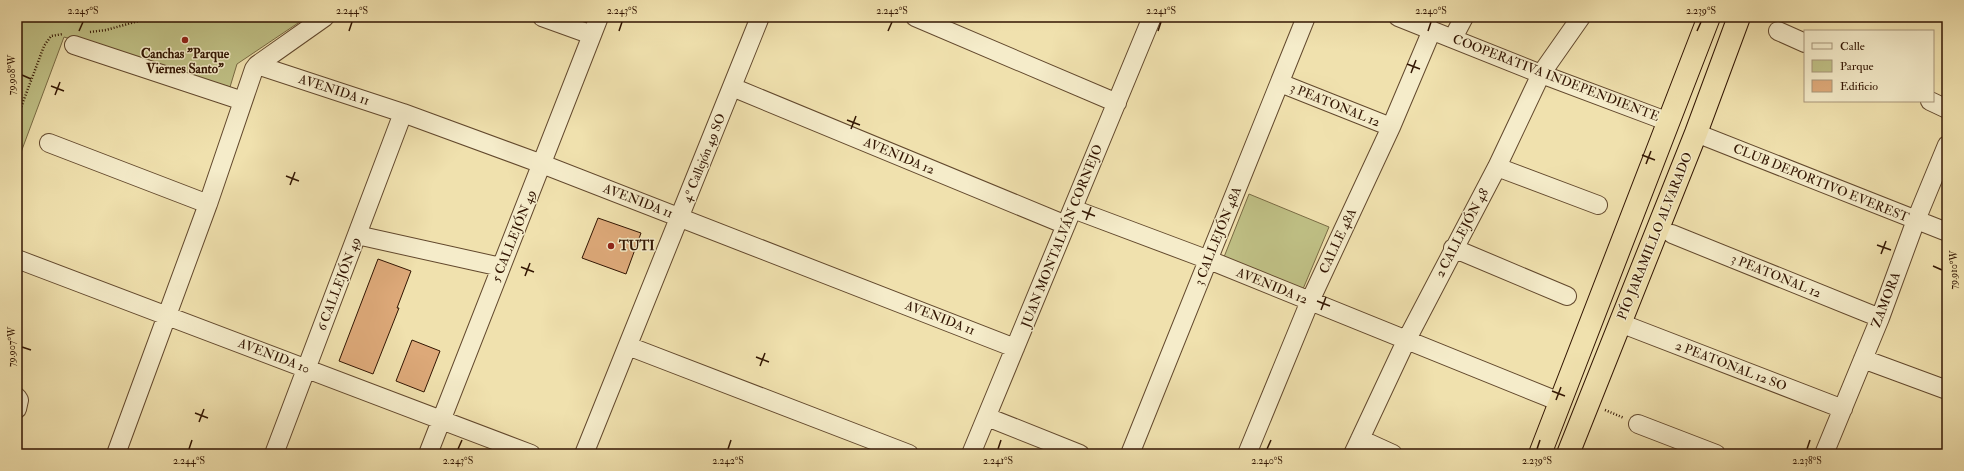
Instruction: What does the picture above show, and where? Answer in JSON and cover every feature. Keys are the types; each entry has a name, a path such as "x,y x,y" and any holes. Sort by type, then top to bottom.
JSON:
{"highway":[{"path":"1540,454 1709,17"},
{"name":"PÍO JARAMILLO ALVARADO","path":"1568,454 1696,133 1739,17"}],"street":[{"path":"116,454 208,204 254,69 257,64 325,17"},
{"path":"542,17 592,35"},
{"name":"5 CALLEJÓN 49","path":"428,454 599,17"},
{"name":"4º Callejón 49 SO","path":"584,454 760,17"},
{"path":"915,17 1117,103"},
{"name":"JUAN MONTALVÁN CORNEJO","path":"972,454 1152,17"},
{"name":"3 CALLEJÓN 48A","path":"1130,454 1306,17"},
{"name":"COOPERATIVA INDEPENDIENTE","path":"1398,17 1541,74 1669,122"},
{"path":"1453,38 1464,17"},
{"name":"2 CALLEJÓN 48","path":"1356,447 1406,341 1453,248 1497,167 1541,74 1581,17"},
{"name":"CALLE 48A","path":"1247,454 1310,301 1391,127 1432,30"},
{"path":"1778,31 1804,43"},
{"path":"74,45 243,101"},
{"name":"AVENIDA 11","path":"257,64 404,113 542,164 1015,348"},
{"name":"3 PEATONAL 12","path":"1280,83 1391,127"},
{"name":"AVENIDA 12","path":"732,87 1066,225"},
{"path":"1932,102 1947,109"},
{"name":"6 CALLEJÓN 49","path":"274,454 404,113"},
{"name":"CLUB DEPORTIVO EVEREST","path":"1696,133 1947,232"},
{"path":"49,144 208,204"},
{"name":"ZAMORA","path":"1824,454 1880,318 1916,220 1947,145"},
{"path":"1497,167 1598,205"},
{"name":"AVENIDA 12","path":"1073,209 1209,260 1406,341 1560,402"},
{"name":"3 PEATONAL 12","path":"1672,234 1880,318"},
{"path":"357,235 501,267"},
{"path":"1453,248 1566,296"},
{"name":"AVENIDA 10","path":"17,259 531,454"},
{"name":"2 PEATONAL 12 SO","path":"1620,323 1843,409"},
{"path":"628,346 909,454"},
{"path":"1863,358 1947,390"},
{"path":"17,397 19,400 17,409"},
{"path":"987,417 1080,454"},
{"path":"1638,424 1716,454"},
{"path":"1356,447 1393,454"}],"path":[{"path":"1588,403 1638,424"}],"green space":[{"path":"17,17 307,17 237,64 230,87 64,37 17,163"},
{"path":"1249,194 1329,227 1303,289 1224,257"}],"building":[{"name":"TUTI","path":"598,218 641,233 626,274 582,258"},
{"path":"378,259 411,271 397,308 399,308 373,374 339,361"},
{"path":"412,340 440,351 424,392 396,381"}],"place":[{"name":"Canchas \"Parque Viernes Santo\"","path":"185,40"},
{"name":"TUTI","path":"611,246"}]}
